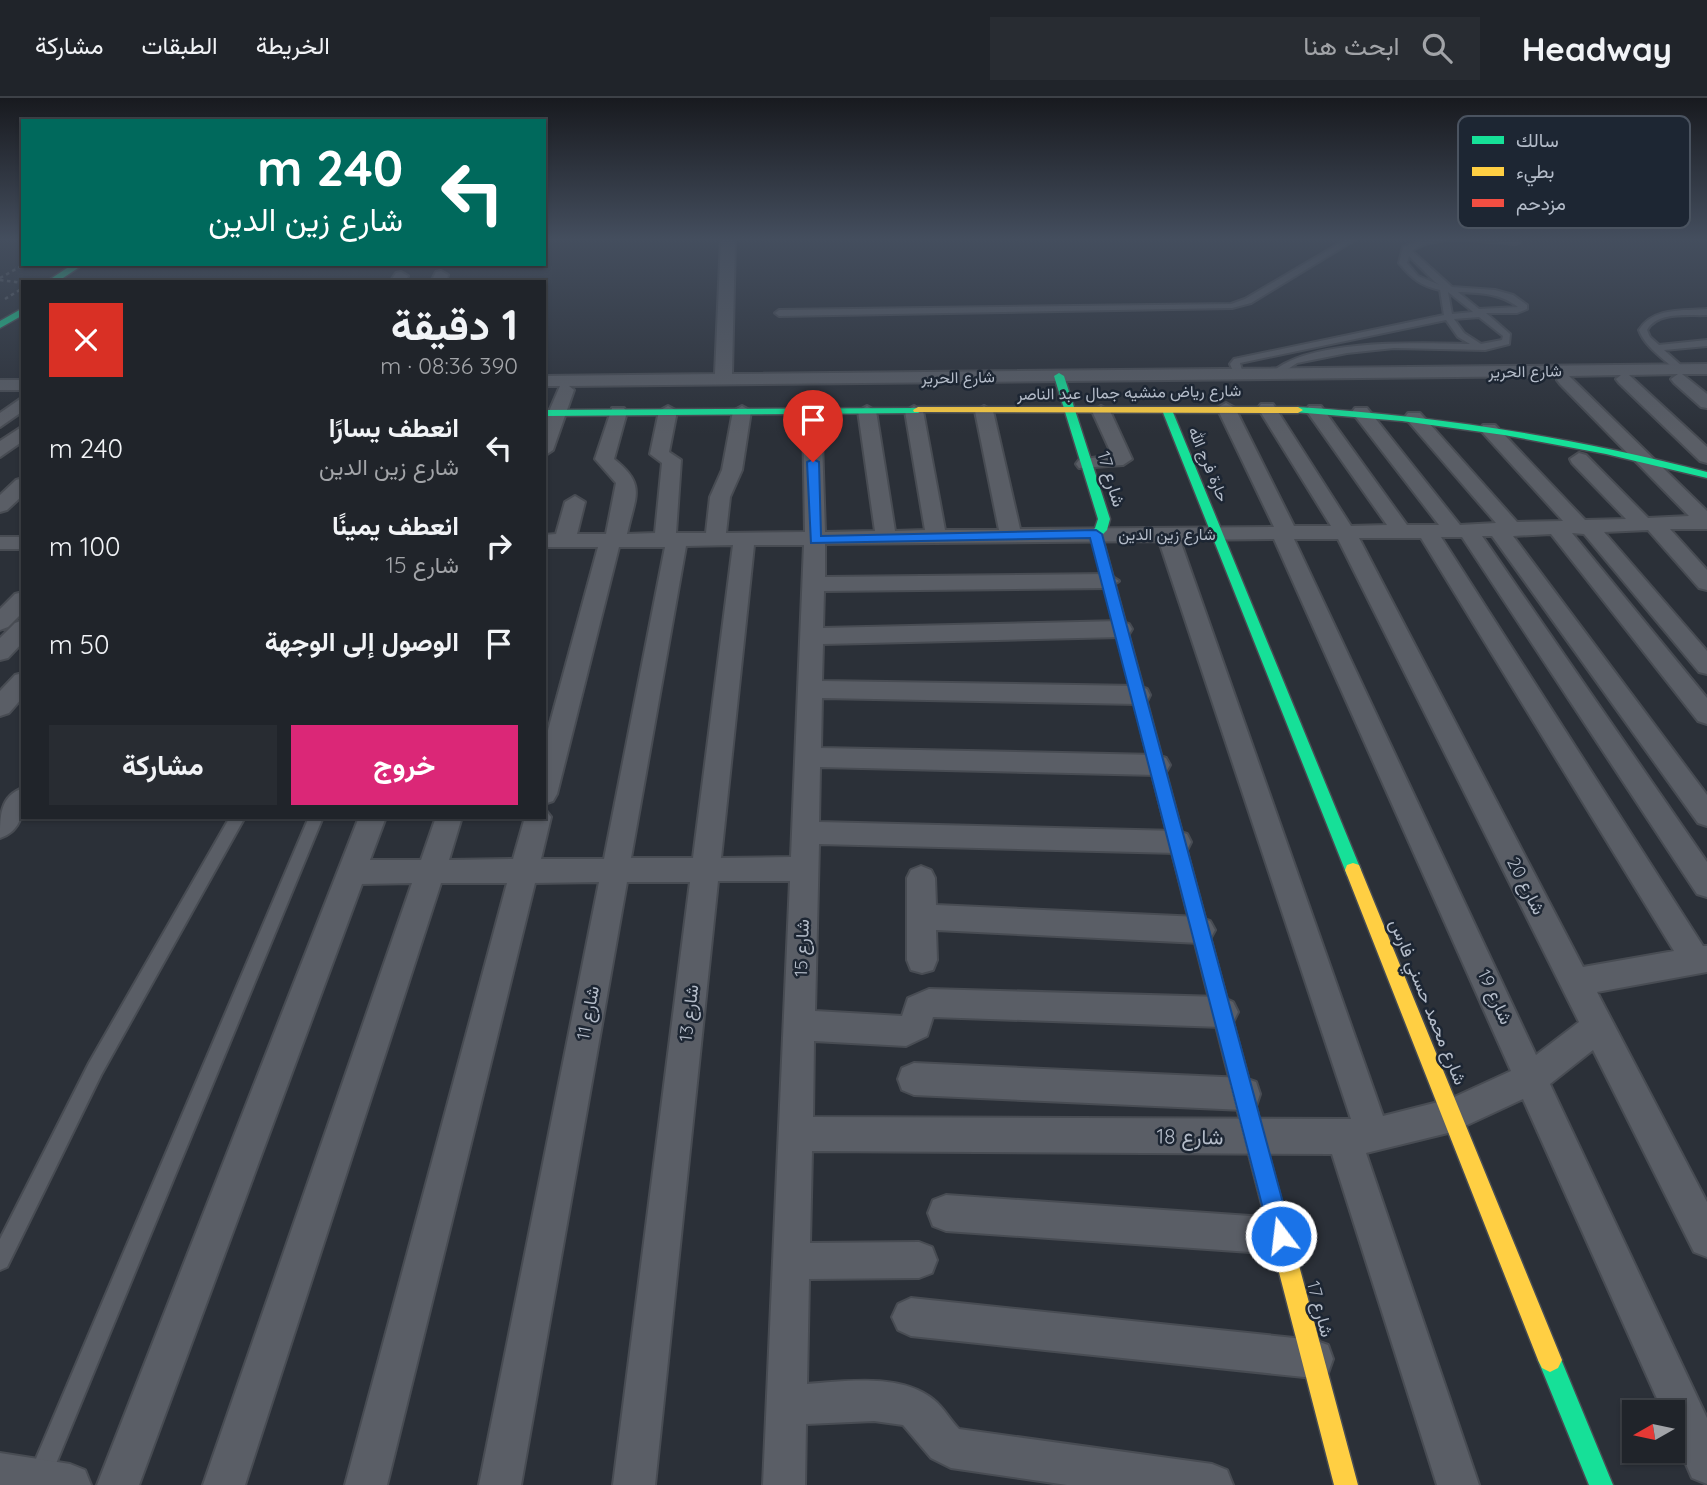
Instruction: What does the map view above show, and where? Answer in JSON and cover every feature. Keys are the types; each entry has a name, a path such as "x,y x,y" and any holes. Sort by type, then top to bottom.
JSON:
{"street":[{"path":"708,411 717,384 722,352 725,304"},
{"path":"0,325 21,312"},
{"name":"شارع الحرير","path":"1241,379 1276,373 1685,375"},
{"path":"1685,375 1707,403"},
{"name":"شارع الحرير","path":"546,381 717,384 1241,379 1566,380 1685,375"},
{"path":"1625,379 1707,457"},
{"path":"1566,380 1707,522"},
{"name":"شارع 17","path":"1060,381 1104,519 1101,530 1096,534 1346,1485"},
{"name":"شارع الحرير","path":"546,390 717,384 771,388 809,383"},
{"path":"0,385 21,385"},
{"path":"770,411 771,388"},
{"path":"546,439 551,413 565,390"},
{"path":"0,394 21,394"},
{"path":"0,422 21,404"},
{"name":"شارع رياض منشيه جمال عبد الناصر","path":"551,413 1226,408 1361,412 1414,417 1641,456 1707,475"},
{"name":"شارع 19","path":"1226,408 1707,1462"},
{"name":"شارع 20","path":"1268,408 1345,532 1707,1239"},
{"name":"حارة فرج الله","path":"1167,410 1219,533"},
{"path":"1315,410 1401,531"},
{"name":"شارع 11","path":"500,1485 615,870 671,541 672,460 659,454 668,411"},
{"path":"730,540 720,497 732,470 742,411"},
{"name":"شارع 15","path":"785,1485 814,584 811,411"},
{"path":"867,411 886,538"},
{"path":"914,411 936,537"},
{"path":"984,411 1011,536"},
{"path":"1086,464 1123,459 1101,411"},
{"path":"546,787 627,483 622,474 608,466 604,459 618,412"},
{"path":"1361,412 1409,474 1461,531 1707,885"},
{"path":"1414,417 1506,530 1707,815"},
{"path":"1489,429 1585,527 1707,666"},
{"path":"0,451 21,433"},
{"path":"1579,459 1707,583"},
{"path":"1363,477 1409,474"},
{"path":"0,506 21,486"},
{"path":"565,541 575,502"},
{"name":"شارع زين الدين","path":"546,541 1461,531 1707,522"},
{"path":"1557,528 1707,715"},
{"path":"1427,531 1701,960 1575,982"},
{"path":"1167,533 1358,1136 1458,1485"},
{"name":"شارع محمد حسني فارس","path":"1219,533 1601,1485"},
{"name":"شارع 13","path":"634,1485 706,870 730,540"},
{"path":"814,584 1108,581"},
{"path":"0,652 7,621 21,602"},
{"path":"812,636 1121,629"},
{"path":"0,707 21,683"},
{"path":"810,689 1138,695"},
{"path":"808,757 1157,765"},
{"path":"0,827 21,801"},
{"path":"118,1485 372,819"},
{"path":"224,1485 448,819"},
{"path":"366,1485 537,819"},
{"path":"806,833 1177,842"},
{"path":"352,872 805,869"},
{"path":"921,878 922,960"},
{"path":"922,917 1200,930"},
{"path":"800,1025 906,1031 916,1026 919,1008 929,1003 1222,1012"},
{"name":"شارع 18","path":"796,1134 1255,1138 1358,1136 1452,1115 1532,1078 1598,1027"},
{"path":"914,1079 1244,1094"},
{"path":"946,1213 1281,1236"},
{"path":"792,1261 919,1260"},
{"path":"911,1317 1314,1359"},
{"path":"787,1405 895,1403 918,1412 933,1433 951,1448 1212,1485"}],"lane":[{"path":"779,313 1232,306 1239,304"},
{"path":"1448,304 1452,329 1460,336 1485,347"},
{"path":"1276,373 1294,361 1370,347 1485,347 1506,342 1507,336 1466,304"},
{"path":"1241,379 1234,364 1237,361 1448,317 1478,312 1517,311 1524,307 1520,304"},
{"path":"1685,375 1656,348 1643,330 1646,322 1655,317 1707,312"},
{"path":"1656,348 1707,343"},
{"path":"0,1260 96,1069 237,819"},
{"path":"36,1480 315,819"}],"traffic: fast":[{"path":"0,325 21,312"},
{"path":"1059,376 1104,519 1101,530 1096,534 1139,697"},
{"path":"546,413 918,410"},
{"path":"1167,410 1353,870"},
{"path":"1298,410 1402,418 1555,440 1707,475"},
{"path":"1550,1360 1601,1485"}],"traffic: slow":[{"path":"918,410 1298,410"},
{"path":"1353,870 1550,1360"},
{"path":"1240,1083 1346,1485"}],"traffic: jam":[{"path":"1139,697 1240,1083"}],"route":[{"path":"813,462 815,540 1096,534 1281,1236"}]}
